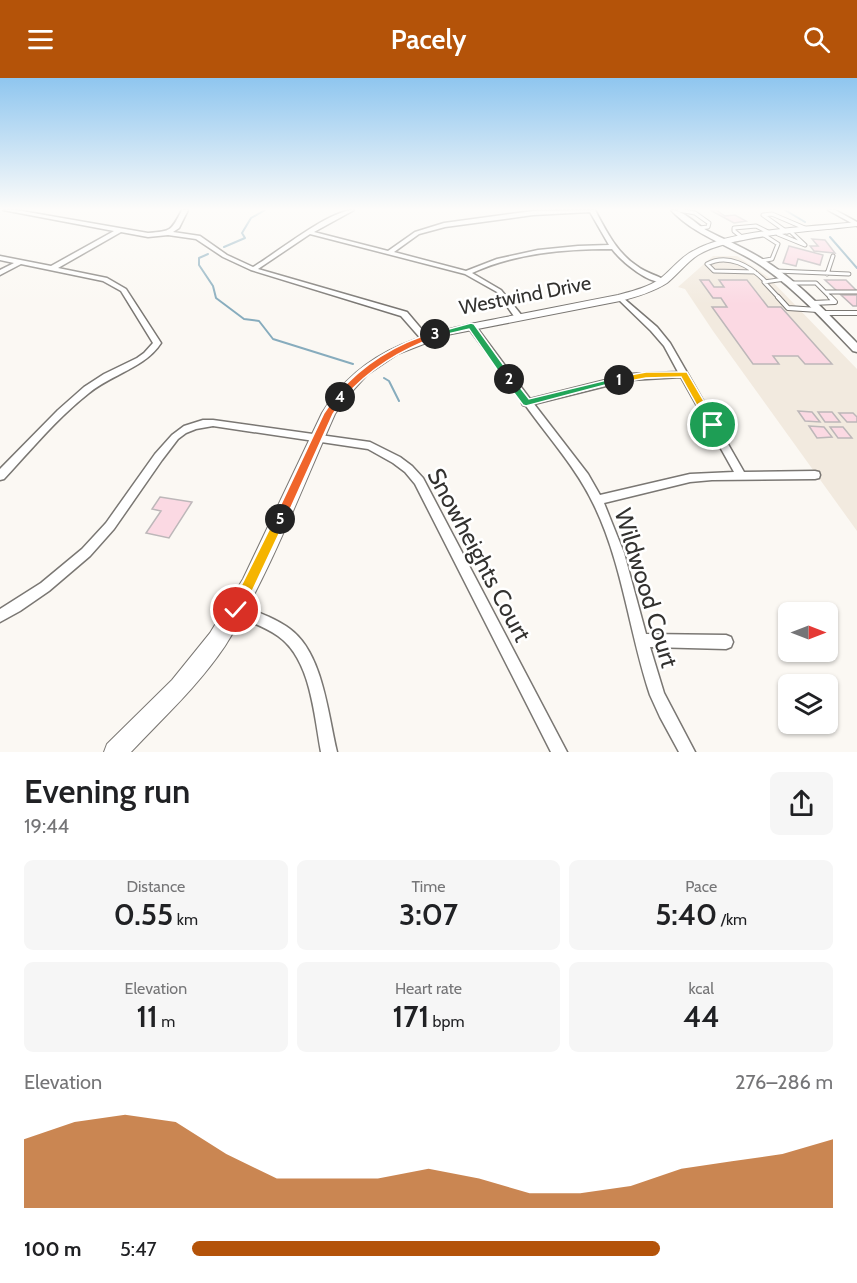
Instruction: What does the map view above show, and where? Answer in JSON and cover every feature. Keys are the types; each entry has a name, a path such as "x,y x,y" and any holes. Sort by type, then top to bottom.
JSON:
{"main road":[{"name":"Westwind Drive","path":"115,752 179,687 217,640 236,610 329,413 353,382 376,362 425,338 471,326 620,298 644,291 663,282 695,253 724,242"}],"street":[{"path":"53,268 100,241"},
{"path":"206,241 225,256 253,269 395,311 408,318 425,338"},
{"path":"253,269 299,241"},
{"path":"347,241 467,273 498,291 519,317"},
{"path":"390,252 405,241"},
{"path":"610,241 619,257 632,267 663,282"},
{"path":"724,242 760,261 787,281 856,348"},
{"path":"467,273 495,261 573,249 613,247"},
{"path":"0,258 105,279 122,288 157,343 148,355 110,373 83,393 0,476"},
{"path":"0,273 20,261"},
{"path":"620,298 654,328 667,345 741,475"},
{"name":"Wildwood Court","path":"471,326 526,403 584,477 598,500 615,541 654,689 687,752"},
{"path":"526,403 630,377 684,374"},
{"name":"Snowheights Court","path":"0,616 50,583 92,546 110,526 175,437 199,424 213,423 370,446 391,456 408,468 428,499 559,752"},
{"path":"598,500 690,478 815,475"},
{"path":"236,610 279,629 301,650 310,669 329,752"},
{"path":"641,640 726,642"}],"lane":[{"path":"760,261 772,259 778,241"},
{"path":"827,274 833,256"},
{"path":"755,272 714,271 707,264 713,261 736,261 745,264 755,272 765,280 766,285 788,308 857,313"},
{"path":"773,270 849,274"},
{"path":"765,280 814,283 826,292 834,303 817,309"},
{"path":"826,292 857,292"}],"shaded area":[{"path":"713,256 737,256 768,277 857,369 857,531 685,289 678,287"}],"building":[{"path":"814,241 826,241 835,253 814,251 810,246 818,246"},
{"path":"789,246 823,255 820,265 798,259 796,266 783,263"},
{"path":"700,280 709,280 714,287 724,287 719,280 747,280 768,307 781,307 832,364 805,364 798,356 773,356 779,364 753,364 712,307 727,307 721,298 713,298"},
{"path":"825,280 846,280 857,291 837,291"},
{"path":"841,295 857,295 857,306 853,306"},
{"path":"798,411 812,412 820,422 805,421"},
{"path":"818,412 832,412 840,422 825,422"},
{"path":"839,413 853,413 857,417 857,422 847,422"},
{"path":"809,426 824,427 832,437 817,438"},
{"path":"830,427 843,427 852,438 838,438"},
{"path":"160,497 192,502 169,538 146,533 161,511 152,509"}],"waterway":[{"path":"224,247 237,241"},
{"path":"834,241 857,268"},
{"path":"208,254 199,258 199,265 213,286 216,298 244,319 259,321 273,339 353,364"},
{"path":"384,378 389,381 399,401"}],"route":[{"path":"236,610 335,403 363,372 376,362 394,351 425,338 471,326 526,403 630,377 684,374 713,425"}]}
